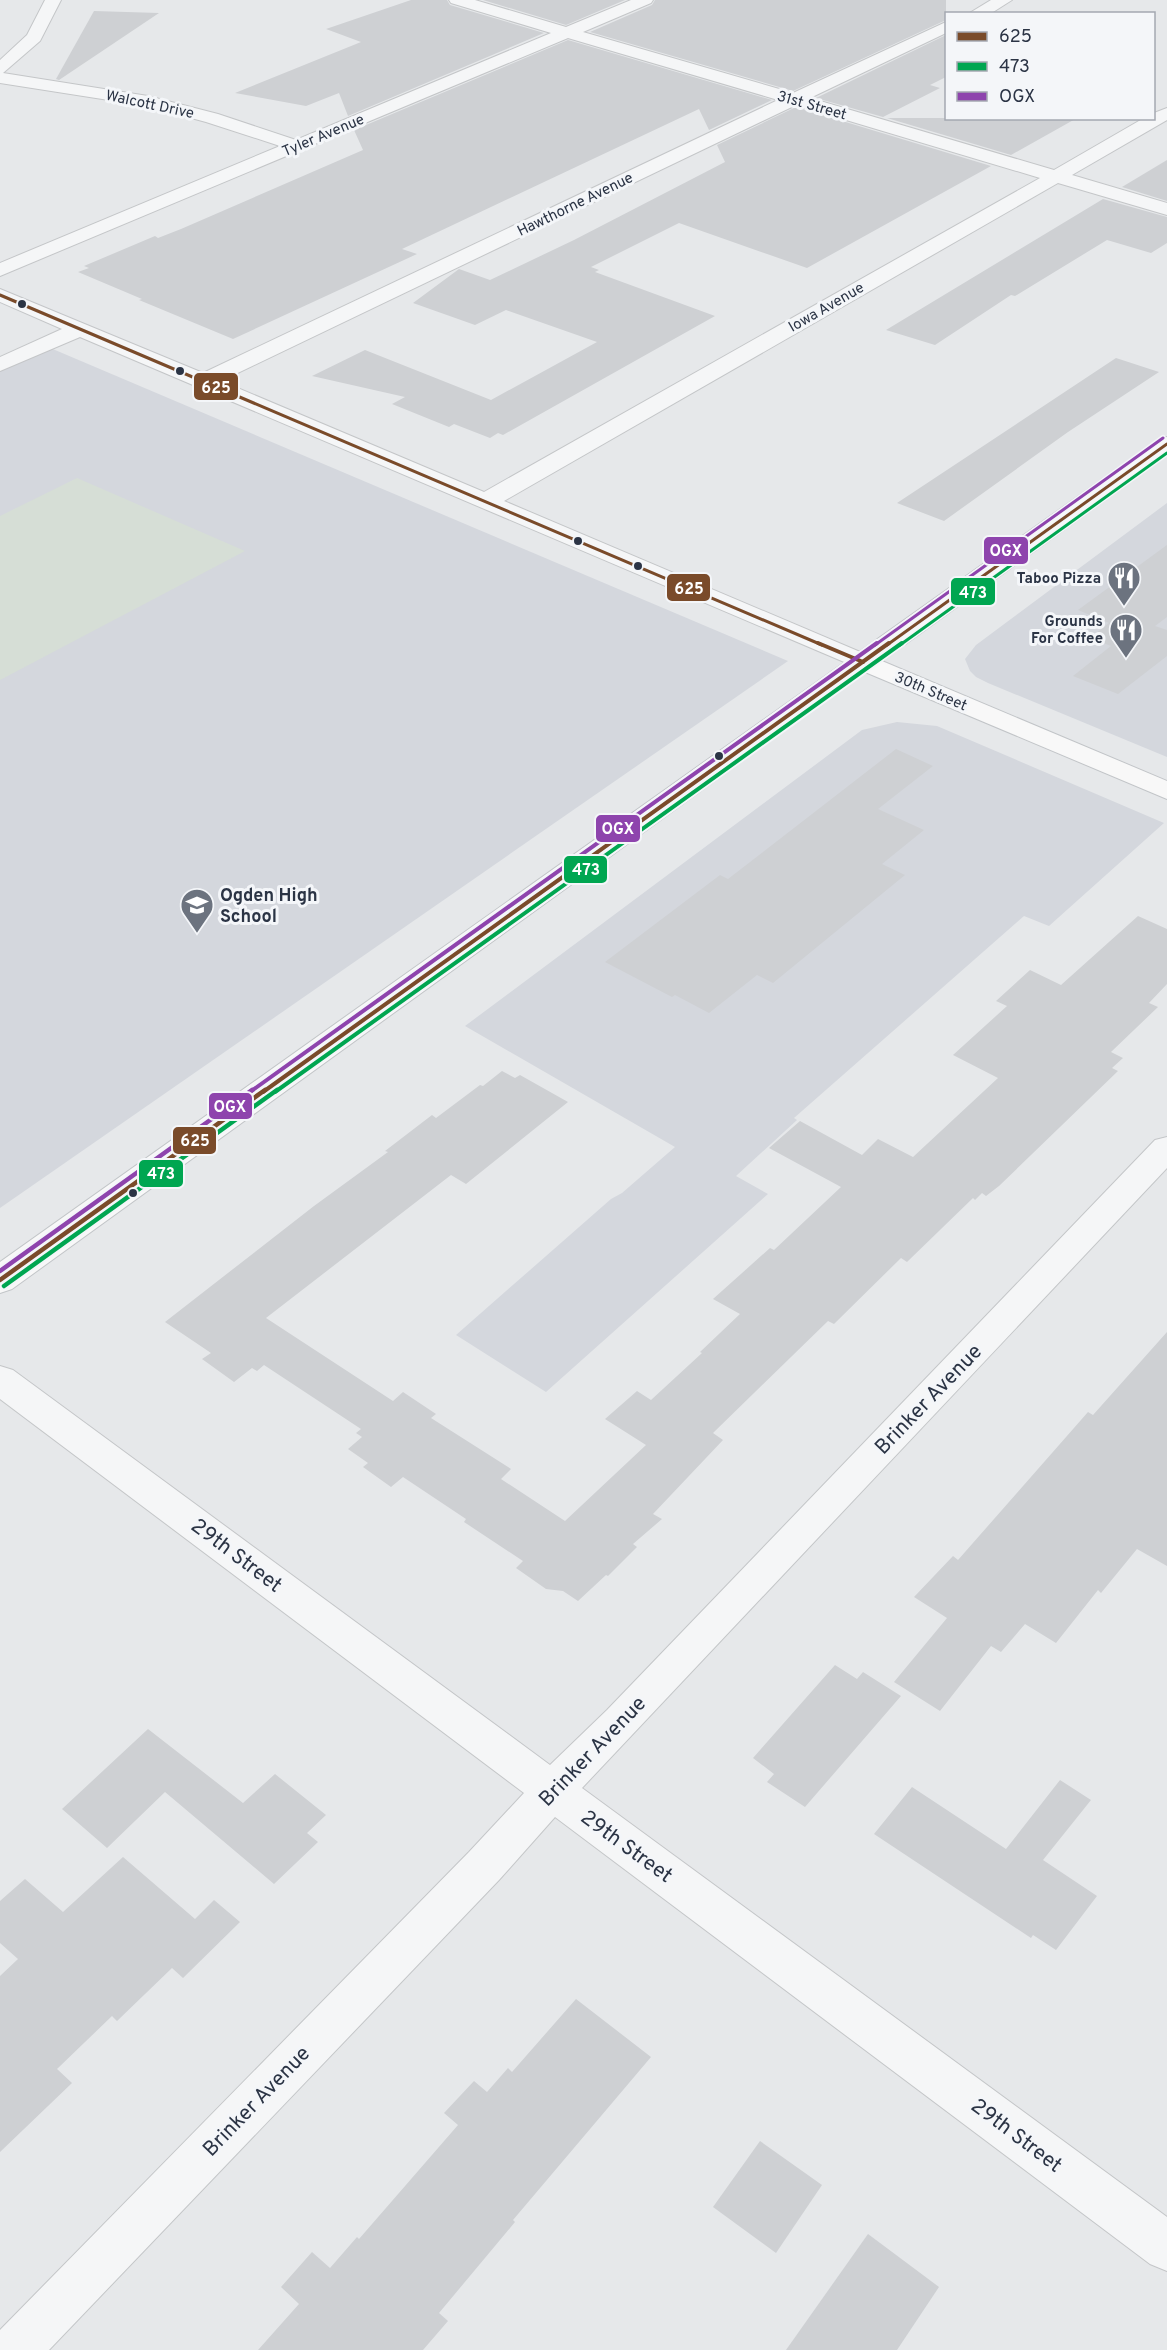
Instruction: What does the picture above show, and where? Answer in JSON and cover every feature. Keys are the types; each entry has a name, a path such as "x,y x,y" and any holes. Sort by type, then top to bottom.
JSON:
{"main road":[{"path":"0,1280 1167,444"},
{"name":"30th Street","path":"863,662 1167,791"}],"street":[{"path":"0,69 34,37 53,0"},
{"name":"31st Street","path":"457,0 1167,209"},
{"name":"Tyler Avenue","path":"0,270 645,0"},
{"path":"980,12 1004,0"},
{"name":"Hawthorne Avenue","path":"204,381 945,27"},
{"name":"Walcott Drive","path":"0,78 148,100 297,146"},
{"name":"Iowa Avenue","path":"486,501 1155,120"},
{"name":"30th Street","path":"0,295 863,662"},
{"path":"0,365 80,329"},
{"name":"Brinker Avenue","path":"15,2350 484,1866 552,1791 628,1715 1167,1148"},
{"name":"29th Street","path":"0,1380 1167,2247"}],"shaded area":[{"name":"Ogden High School","path":"48,347 788,661 0,1208 0,369"},
{"path":"77,478 245,551 0,680 0,516"},
{"path":"1167,503 1167,757 988,683 970,671 965,659 976,645"},
{"path":"897,722 937,726 1164,823 1049,926 1024,916 794,1118 797,1120 736,1176 768,1194 546,1392 456,1335 611,1199 622,1193 675,1147 465,1026 862,730"}],"building":[{"path":"411,0 447,0 450,5 544,33 348,116 339,93 306,106 235,93 361,42 326,29"},
{"path":"483,0 625,0 566,25"},
{"path":"655,0 946,0 946,12 945,20 793,91 590,32 652,5"},
{"path":"94,11 159,13 59,80 56,79"},
{"path":"945,35 945,78 930,85 940,88 883,117 816,98"},
{"path":"568,40 772,100 709,130 699,109 402,249 417,254 233,339 78,272 89,268 84,266 155,236 158,238 181,229 363,150 354,130"},
{"path":"796,107 991,166 807,268 679,223 591,267 599,270 595,272 715,316 503,435 498,433 490,438 454,424 449,427 392,404 405,397 312,376 365,350 491,400 597,342 506,310 475,325 413,303 459,269 490,280 574,240 725,162 717,145"},
{"path":"887,118 1073,120 1011,155"},
{"path":"1167,160 1167,201 1122,187"},
{"path":"1103,199 1167,217 1167,243 1151,253 1107,240 1015,296 1011,295 935,345 886,330"},
{"path":"1116,358 1159,372 1068,432 944,521 897,503"},
{"path":"1167,545 1167,617 1155,626 1167,630 1167,656 1118,694 1073,676 1111,646 1090,638 1109,623 1078,610"},
{"path":"896,749 933,766 878,809 924,830 882,864 905,875 773,983 757,975 709,1013 675,995 672,997 605,962 720,875 728,879"},
{"path":"1138,916 1167,929 1167,984 1149,1003 1158,1007 1111,1052 1123,1058 1112,1068 1118,1071 999,1186 986,1196 982,1193 975,1200 973,1198 907,1262 901,1258 834,1324 828,1321 713,1433 723,1440 653,1514 662,1519 633,1544 637,1547 608,1576 606,1575 578,1601 563,1591 546,1589 516,1568 523,1561 464,1522 466,1519 403,1477 391,1487 363,1467 368,1463 348,1449 362,1437 356,1433 361,1429 264,1365 257,1371 252,1368 234,1382 202,1359 211,1353 165,1322 314,1206 388,1152 385,1151 432,1115 436,1118 502,1071 515,1078 520,1075 568,1102 466,1184 451,1175 266,1318 393,1401 403,1392 436,1414 431,1418 511,1469 501,1479 565,1521 646,1445 605,1419 637,1391 651,1400 702,1353 700,1352 740,1314 713,1299 770,1248 774,1250 841,1187 769,1148 800,1121 862,1155 878,1139 913,1157 998,1078 953,1055 1007,1006 996,1001 1030,970 1061,985"},
{"path":"1167,1332 1167,1566 1137,1549 1101,1593 1098,1590 1056,1643 1025,1624 1001,1652 991,1646 940,1711 894,1682 947,1618 914,1597 953,1556 958,1560 1088,1412 1093,1415"},
{"path":"835,1665 857,1679 863,1672 901,1696 805,1807 767,1782 774,1774 753,1758"},
{"path":"148,1729 243,1803 275,1774 326,1815 307,1833 318,1842 274,1884 165,1792 107,1848 62,1809"},
{"path":"1060,1780 1091,1800 1043,1860 1097,1896 1056,1950 1033,1935 1031,1938 874,1834 912,1787 1006,1849"},
{"path":"123,1857 195,1919 214,1900 240,1922 183,1978 172,1968 117,2021 112,2016 57,2069 72,2083 0,2152 0,1976 18,1959 0,1943 0,1901 25,1879 63,1912"},
{"path":"576,1999 651,2057 513,2220 515,2222 439,2313 448,2321 423,2350 258,2350 299,2304 281,2287 312,2252 330,2268 357,2237 359,2239 458,2125 444,2113 474,2081 487,2092 508,2068 512,2072"},
{"path":"760,2141 822,2185 776,2253 713,2207"},
{"path":"868,2234 939,2287 897,2350 786,2350"}],"transit line":[{"name":"625","path":"0,295 863,662"},
{"name":"OGX","path":"0,1271 1163,438"},
{"name":"625","path":"0,1280 1167,444"},
{"name":"473","path":"4,1286 1167,453"}],"place":[{"name":"Taboo Pizza","path":"1124,607"},
{"name":"Grounds For Coffee","path":"1126,659"},
{"name":"Ogden High School","path":"197,934"}]}
